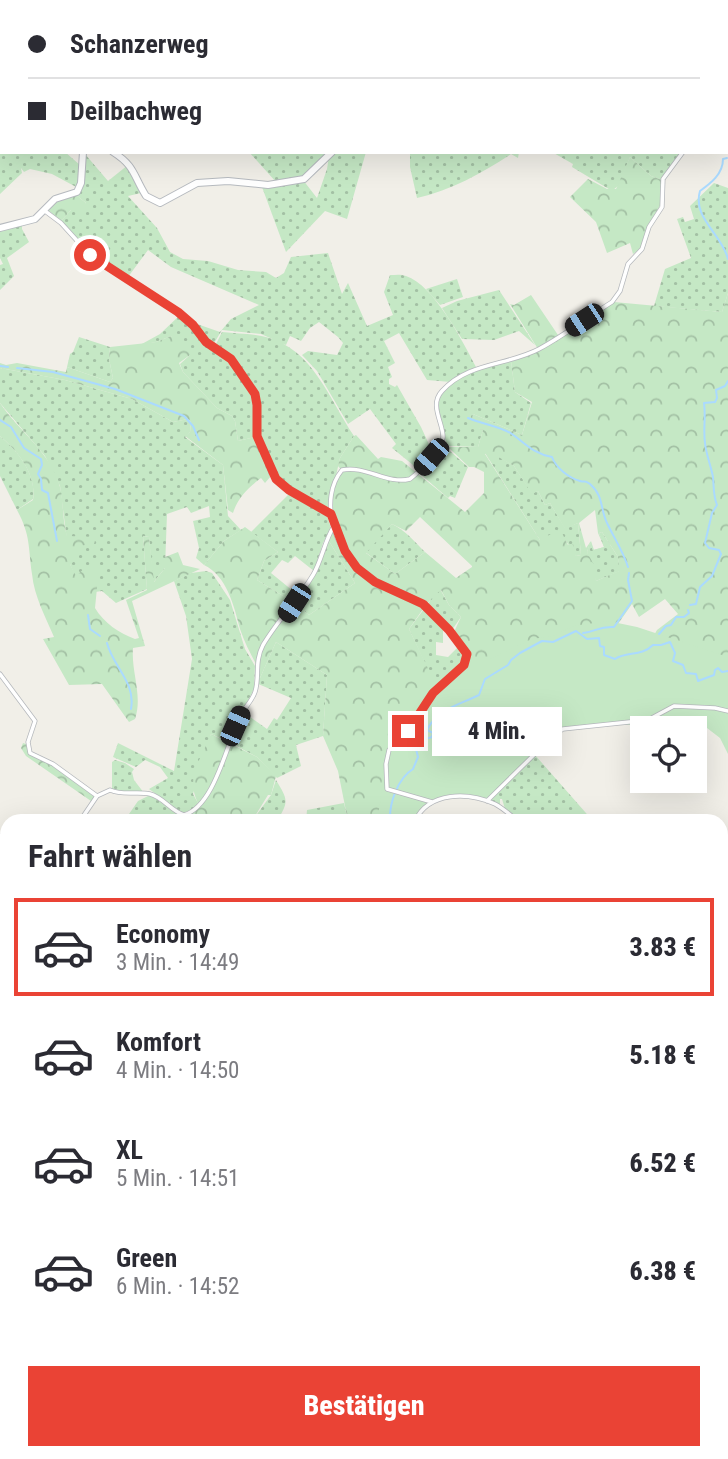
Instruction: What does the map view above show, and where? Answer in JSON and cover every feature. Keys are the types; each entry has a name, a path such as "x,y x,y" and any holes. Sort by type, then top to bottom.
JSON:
{"street":[{"path":"0,228 35,219 55,199 79,190 83,154"},
{"path":"116,154 133,168 146,196 160,203 197,183 228,181 268,185 304,179 330,154"},
{"path":"432,802 387,789 386,764 389,750 408,731 433,693 464,665 467,654 449,630 423,604 375,582 357,568 345,551 331,514 332,493 337,477 342,470 359,469 401,481 410,479 442,442 437,400 439,393 458,377 477,368 505,362 538,349 612,302 620,291 628,264 642,248 649,227 662,207 663,179 682,154"},
{"path":"45,211 61,223 90,255 178,312 206,342 231,359 257,399 257,436 271,473 289,490 331,514"},
{"path":"186,814 193,811 206,797 218,777 225,749 254,694 256,666 263,646 315,572 334,526"},
{"path":"0,674 35,721 28,742 30,752 53,764 97,796"},
{"path":"487,801 563,729 648,720 674,706 728,711"},
{"path":"85,814 97,796 110,790 128,795 151,794 182,814"},
{"path":"420,814 432,802 444,797 458,796 487,801 509,814"}],"green space":[{"path":"0,154 67,154 80,165 78,188 52,174 30,169 24,172 21,168 22,173 0,194"},
{"path":"85,154 108,181 128,165 141,193 128,196 157,228 170,252 183,259 208,261 238,270 266,272 276,278 284,273 291,257 328,253 342,294 348,283 367,326 393,315 384,292 390,275 404,275 417,281 447,316 476,367 460,374 451,382 427,380 399,333 384,341 395,363 388,367 392,377 389,384 395,387 397,385 433,453 418,469 392,448 396,444 370,409 348,424 317,371 302,355 308,351 337,355 343,343 319,322 310,328 301,341 290,336 286,345 261,334 222,330 213,345 188,318 220,332 231,319 259,305 171,267 148,250 128,277 92,256 61,221 71,210 86,203 75,194 79,191"},
{"path":"251,154 326,154 304,176 276,182"},
{"path":"365,154 347,219 325,211 286,252 262,187 303,180 317,198 329,156"},
{"path":"410,154 511,154 466,180 417,198"},
{"path":"556,154 681,154 662,180 651,176 630,157 619,185 612,191 572,167 573,164"},
{"path":"630,157 651,176 662,180 662,202 648,227 641,248 633,254 630,243 607,253 596,222 570,197 588,179 607,189 616,189"},
{"path":"714,183 728,188 728,293 722,312 654,306 665,269 691,258 677,219 683,217 685,222 694,219 690,206"},
{"path":"75,194 86,203 79,214 71,210 61,221 49,211 52,203"},
{"path":"22,223 29,242 7,258 14,276 0,290 0,265 3,264 0,258 0,229"},
{"path":"457,279 463,297 440,305 426,289"},
{"path":"499,290 535,345 519,331 494,340 462,339 442,308 457,301"},
{"path":"728,293 728,664 653,637 657,630 678,614 665,599 639,617 632,604 618,624 398,814 347,814 338,771 323,736 327,675 276,642 260,678 256,675 263,647 294,603 309,615 355,583 327,538 336,525 333,498 336,484 343,472 338,466 340,458 356,435 378,459 381,457 402,461 465,512 484,493 484,472 469,467 448,447 478,447 483,430 471,426 473,414 522,435 532,402 515,392 511,361 538,351 614,302 722,312","holes":["490,452 514,466 532,494 538,491 545,505 550,503 565,529 578,523 581,555 576,556 573,544 568,545 560,529 540,540 485,454","595,510 598,533 604,547 594,550 591,541 586,548 579,523","420,517 472,566 472,567 456,578 425,552 395,574 366,553 392,524 406,531","602,532 618,557 619,571 596,581 595,567 587,552 590,543 593,551 605,547 599,533","441,590 449,605 461,617 453,634 466,654 465,665 438,689 409,629"]},
{"path":"531,295 558,335 538,349 510,304 514,305"},
{"path":"180,315 206,344 230,360 251,390 256,405 255,437 238,441 232,416 217,408 183,372 180,364 190,355 171,336 140,345 160,334"},
{"path":"222,332 266,337 296,352 318,377 354,436 340,458 328,511 286,485 268,465 260,439 255,393 248,377 215,346"},
{"path":"171,336 189,344 190,355 179,363 183,372 217,408 232,416 238,441 255,437 271,476 265,483 261,478 248,489 233,513 228,510 223,465 185,436 190,432 191,422 188,419 173,422 132,399 65,380 0,368 0,363 17,363 66,372 67,367 110,382 113,378 109,359 110,347 156,342"},
{"path":"79,337 110,347 109,359 113,378 110,382 67,367"},
{"path":"511,361 515,392 531,403 522,435 473,414 472,425 483,430 478,447 447,446 438,412 440,394 466,375"},
{"path":"0,368 65,380 132,399 173,422 188,419 191,422 190,432 185,437 223,465 228,516 241,530 224,541 204,565 196,558 199,548 193,521 210,517 209,506 191,513 187,507 167,514 165,568 153,583 149,537 143,536 147,589 116,603 102,591 95,592 75,576 70,564 60,486 45,456 0,403"},
{"path":"0,403 42,453 56,475 67,536 96,537 94,544 77,546 79,558 70,564 76,576 86,567 99,568 95,608 107,623 129,637 139,638 126,600 147,590 143,536 149,537 154,582 165,568 165,557 178,552 183,565 200,569 132,601 145,646 133,648 138,701 135,719 129,722 102,684 69,685 43,639 54,637 35,590 27,535 17,510 33,500 32,482 25,464 0,436"},
{"path":"0,436 25,464 32,481 33,499 17,510 0,476"},
{"path":"442,444 468,467 455,498 448,498 419,473"},
{"path":"490,451 514,466 532,493 538,491 545,505 550,503 565,528 578,523 581,555 576,556 566,541 540,540 485,453"},
{"path":"290,493 317,507 327,516 331,528 314,571 295,556 288,563 282,560 271,573 298,595 293,602 257,580 264,561 278,552 251,532"},
{"path":"392,524 406,533 425,552 395,574 365,552"},
{"path":"245,527 278,552 264,561 257,580 293,602 262,646 256,664 224,584 204,565 224,541"},
{"path":"602,532 618,557 620,571 596,581 587,552 590,542 593,550 604,547 599,533"},
{"path":"327,538 355,583 309,615 294,603 309,583"},
{"path":"191,573 212,573 230,600 245,649 255,666 254,689 227,741 211,734 193,794 198,803 192,810 182,813 149,789 168,778 160,767 145,760 136,767 113,757 118,743 174,771 192,659 186,616 174,581"},
{"path":"440,589 449,605 461,617 452,630 427,607"},
{"path":"424,609 443,626 443,643 436,642 436,655 448,657 459,646 466,660 436,687 409,629"},
{"path":"608,621 637,627 728,657 728,754 720,738 707,728 707,716 630,716 630,725 561,729 485,799 444,797 427,804 418,814 377,814 386,753 429,694 467,658 490,659 532,639 553,636 574,626"},
{"path":"276,642 327,675 323,736 296,745 301,766 277,778 257,757 229,742 243,712 267,729 274,718 277,720 291,698 256,683 256,675 260,678"},
{"path":"211,734 257,757 276,776 271,795 268,795 256,814 190,814 199,805 193,786 199,761"},
{"path":"23,743 28,751 53,765 95,797 91,801 26,756 21,748"},
{"path":"535,755 587,814 511,814 505,809 502,799 500,805 491,801 497,790 486,799 458,779 495,788"},
{"path":"115,760 134,769 134,780 144,793 128,794 112,790 112,762"},
{"path":"276,780 286,801 281,814 257,814 271,795"},
{"path":"150,795 178,814 129,814 138,801"},
{"path":"344,803 346,814 307,814 307,810"}],"waterway":[{"path":"727,158 723,159 716,178 700,191 699,201 700,210 728,259"},
{"path":"0,366 8,367"},
{"path":"17,368 53,372 115,389 184,416 193,426 199,440"},
{"path":"690,605 696,604 700,587 712,576 721,554 719,550 709,548 705,543 712,513 717,505 706,451 704,403 715,402 716,390 725,386 728,381"},
{"path":"468,418 507,431 535,451 552,457 567,475 590,484 598,493 605,518 628,567"},
{"path":"0,420 11,427 24,448 41,459 42,465 38,474 42,490 48,493 57,541"},
{"path":"583,633 614,627 632,601 629,573"},
{"path":"659,634 666,626 671,625 676,617 684,617 689,613 688,610"},
{"path":"88,615 90,629 100,636"},
{"path":"390,814 396,792 403,778 413,769 418,757 416,749 422,740 432,737 433,733 427,730 431,723 449,708 479,695 485,679 508,665 520,653 542,641 553,642 576,631 587,639 599,638 600,646 604,647 604,655 615,659 644,651 653,645 670,642 675,653 673,661 683,665 686,673 696,674 698,681 714,675 718,668 722,672 728,671"},
{"path":"107,643 130,691 131,709"}],"route":[{"path":"90,255 188,319 206,342 231,359 257,399 255,427 271,473 289,490 331,514 338,537 357,568 375,582 423,604 464,649 467,654 464,665 433,693 408,731"}]}
